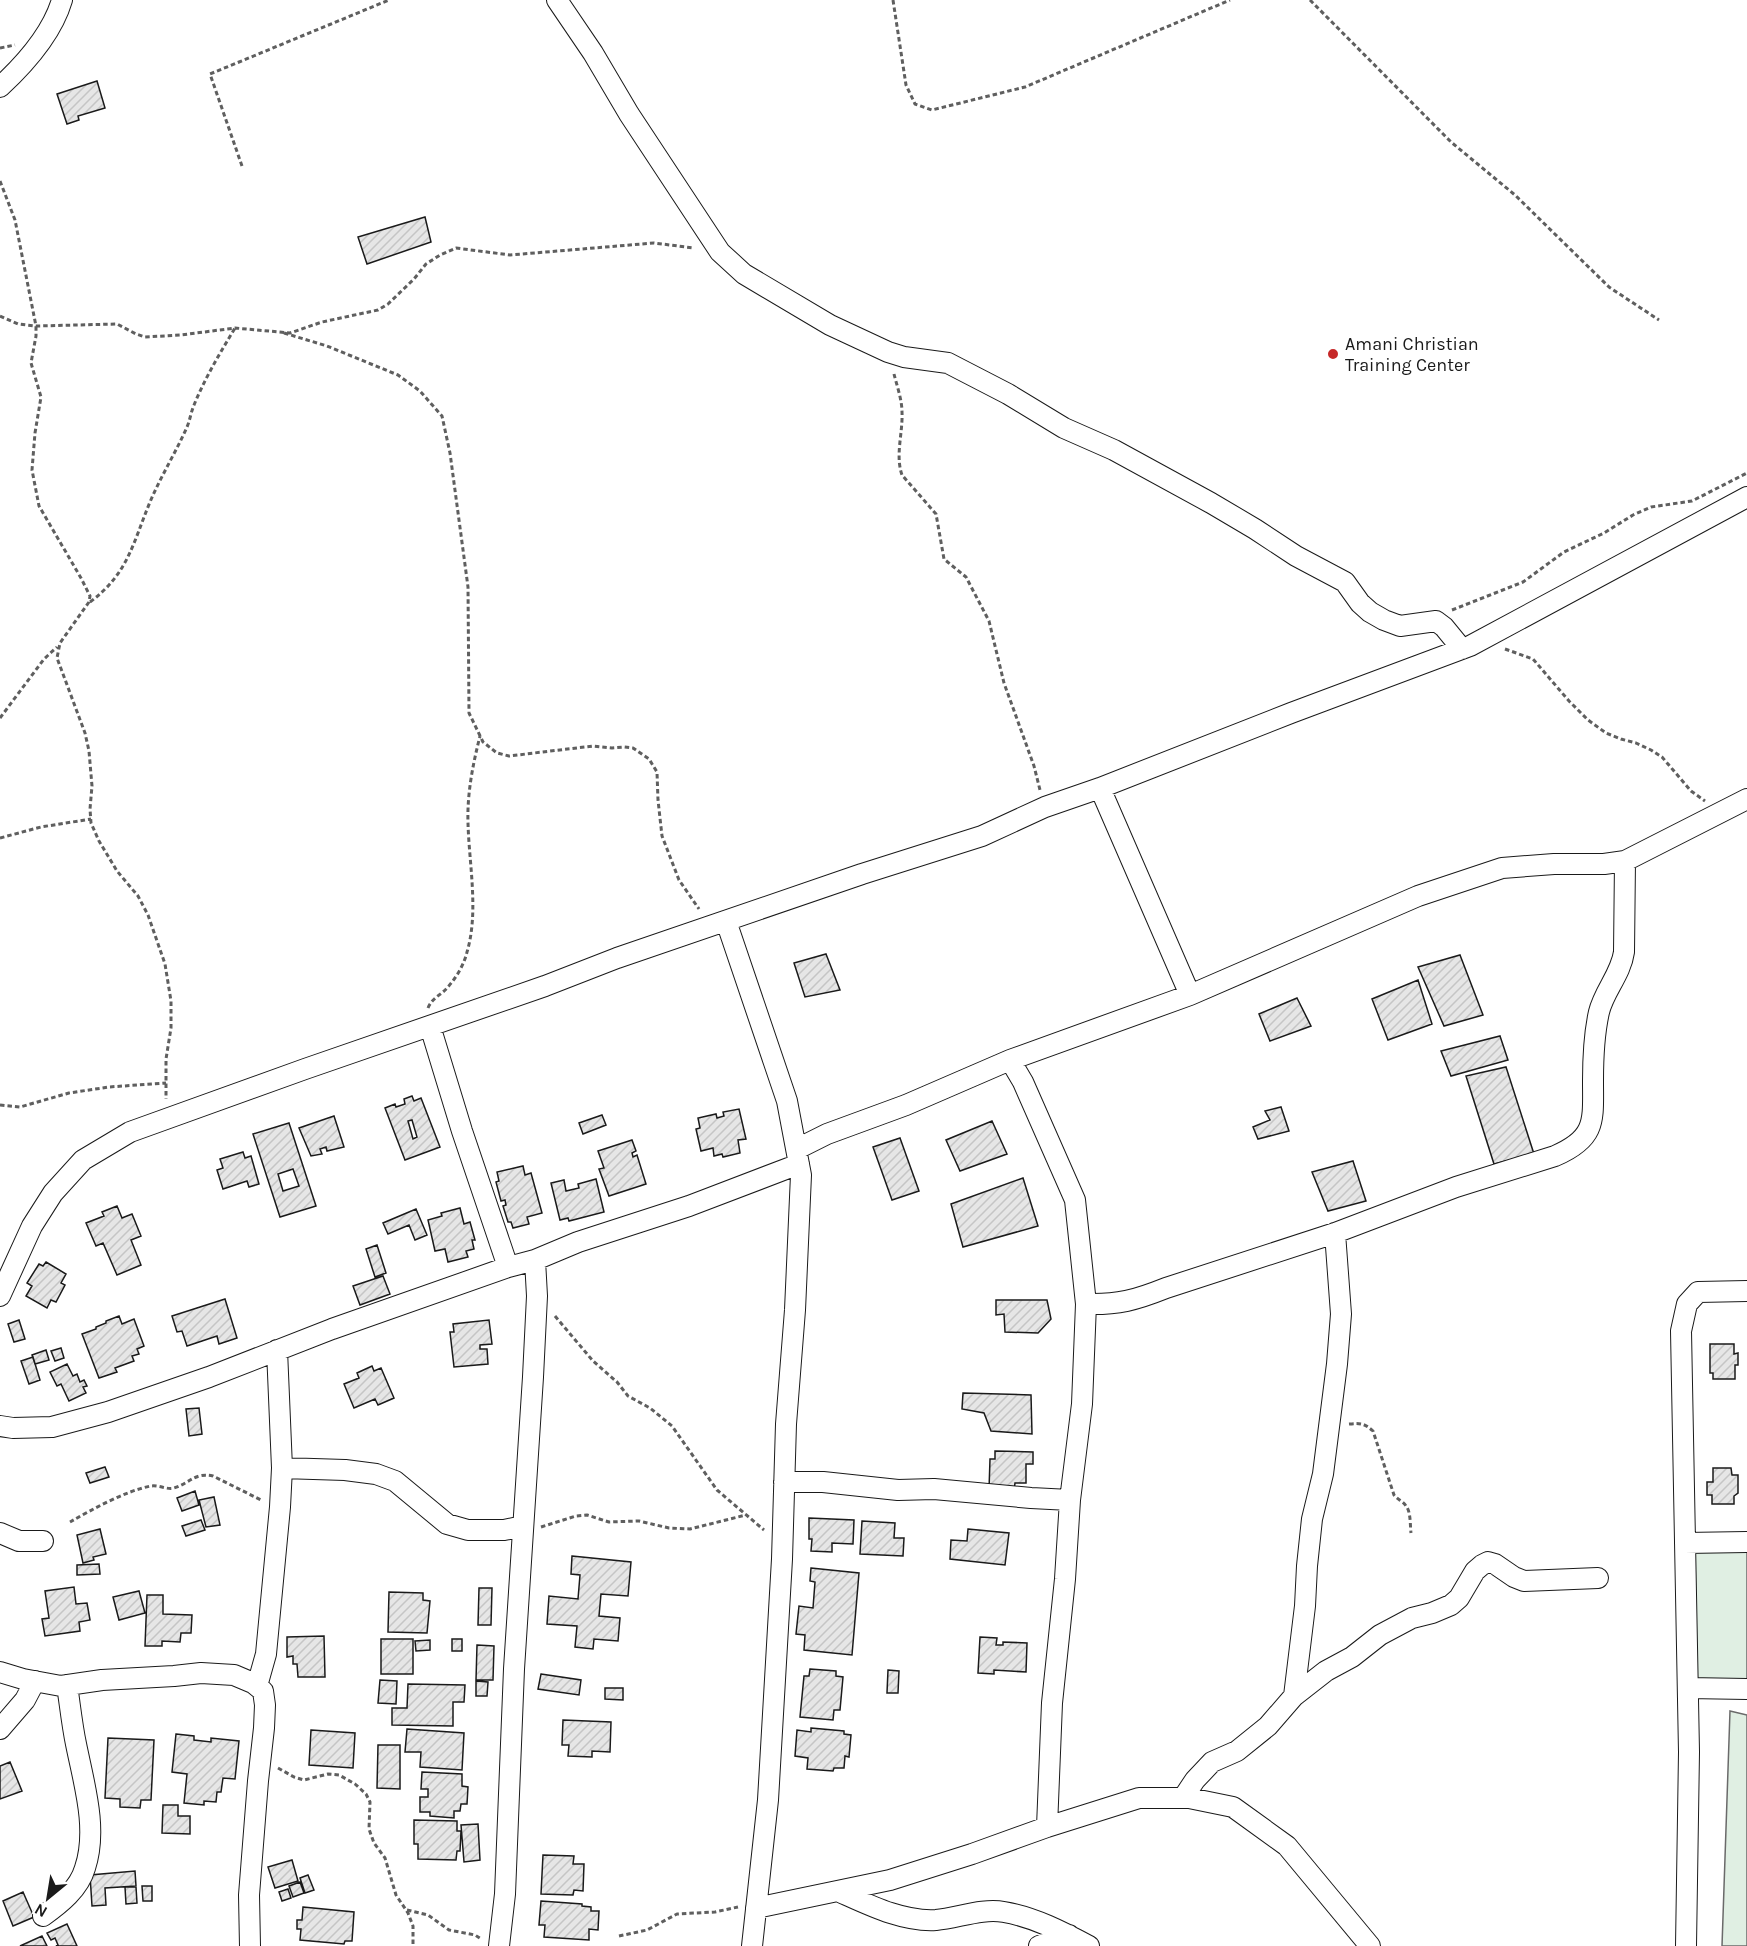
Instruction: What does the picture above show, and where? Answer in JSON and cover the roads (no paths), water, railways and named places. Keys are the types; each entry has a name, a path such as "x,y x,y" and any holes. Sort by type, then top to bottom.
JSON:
{"street":[{"path":"0,87 16,72 34,49 57,16 62,0"},
{"path":"557,0 593,52 629,114 720,252 744,274 830,325 888,352 904,357 948,363 1008,394 1064,428 1114,450 1255,528 1296,556 1345,582 1360,603 1384,620 1400,626 1436,621 1470,645"},
{"path":"0,1296 32,1226 53,1193 82,1160 130,1132 718,924 862,874 982,836 1045,807 1100,788 1470,645 1747,497"},
{"path":"1100,788 1190,995"},
{"path":"0,1426 52,1427 108,1412 508,1267 535,1260 578,1242 688,1206 798,1156 827,1134 906,1105 1010,1060 1190,995 1418,896 1502,868 1554,864 1604,864 1625,861 1747,799"},
{"path":"1086,1304 1121,1303 1139,1299 1166,1288 1335,1233 1456,1187 1555,1156 1569,1150 1580,1141 1588,1131 1594,1112 1594,1058 1600,1011 1623,963 1625,861"},
{"path":"718,924 788,1101 801,1175 795,1310 786,1424 783,1548 768,1800 752,1946"},
{"path":"428,1027 508,1267"},
{"path":"1010,1060 1023,1082 1075,1200 1086,1304 1082,1404 1070,1500 1065,1579 1052,1703 1047,1827"},
{"path":"1294,1696 1305,1606 1312,1519 1323,1474 1337,1364 1341,1314 1335,1233"},
{"path":"493,1944 505,1894 508,1775 537,1296 535,1260"},
{"path":"1686,1946 1688,1688 1681,1331 1687,1304 1698,1292 1747,1291"},
{"path":"256,1686 266,1654 280,1507 282,1468 278,1350"},
{"path":"282,1468 345,1470 376,1474 395,1481 447,1524 468,1530 522,1529"},
{"path":"784,1482 823,1482 898,1490 934,1489 1070,1500"},
{"path":"0,1533 19,1541 43,1541"},
{"path":"1684,1543 1747,1542"},
{"path":"1183,1798 1195,1780 1212,1762 1238,1751 1268,1726 1294,1696 1326,1671 1352,1658 1380,1635 1412,1618 1451,1605 1459,1598 1475,1571 1482,1565 1488,1562 1495,1564 1524,1581 1598,1578"},
{"path":"0,1672 61,1686 102,1680 201,1673 234,1675 263,1691 265,1706 249,1895 250,1946"},
{"path":"0,1729 25,1700 35,1681"},
{"path":"43,1917 68,1896 81,1877 85,1869 91,1833 67,1685"},
{"path":"1688,1688 1747,1689"},
{"path":"757,1905 840,1892 890,1880 1139,1798 1183,1798 1233,1808 1287,1846 1370,1946"},
{"path":"840,1892 876,1908 909,1918 934,1920 1003,1911 1034,1920 1089,1946"},
{"path":"1039,1946 1069,1935"}],"place":[{"name":"Amani Christian Training Center","path":"1333,354"}]}
